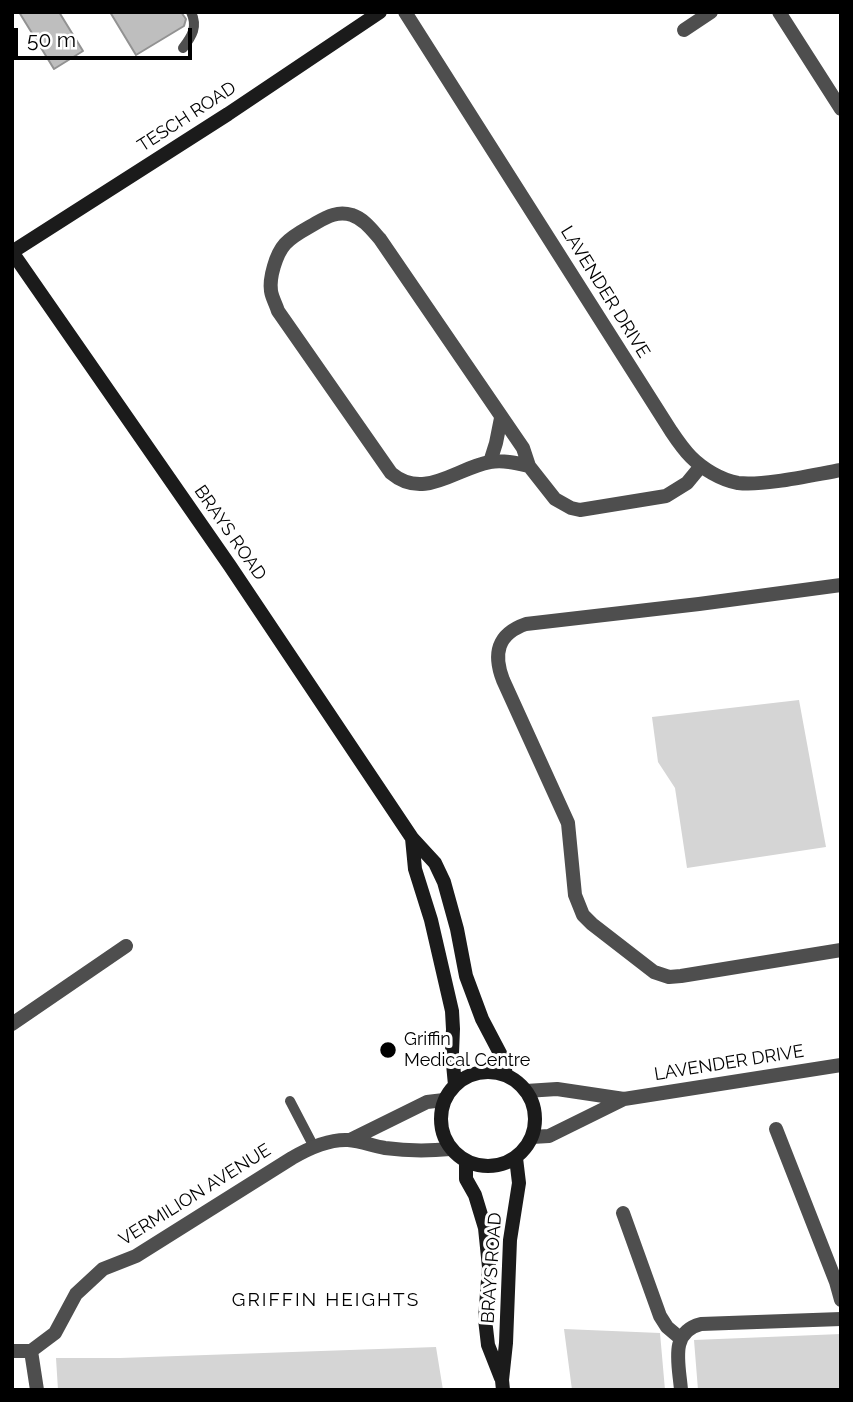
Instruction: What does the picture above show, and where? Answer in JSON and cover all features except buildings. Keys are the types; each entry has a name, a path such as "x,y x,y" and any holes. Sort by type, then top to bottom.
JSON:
{"main road":[{"name":"TESCH ROAD","path":"12,252 228,114 380,12"},
{"name":"BRAYS ROAD","path":"12,252 230,566 412,838 435,863 452,904 466,976 482,1019 503,1059 506,1075"},
{"name":"BRAYS ROAD","path":"412,838 415,869 431,920 452,1011 455,1085"},
{"path":"479,1072 493,1072 506,1075 526,1091 533,1105 535,1122 532,1137 516,1158 491,1167 478,1166 450,1149 440,1125 441,1112 444,1100 455,1085 479,1072"},
{"name":"BRAYS ROAD","path":"502,1385 510,1240 519,1183 516,1158"},
{"name":"BRAYS ROAD","path":"466,1161 466,1179 475,1195 485,1228 489,1267 485,1320 488,1345 502,1385"}],"street":[{"name":"LAVENDER DRIVE","path":"405,12 671,431 691,457 701,466 737,483 841,470"},
{"path":"684,30 711,12"},
{"path":"779,12 841,109"},
{"path":"529,466 505,461 489,462 424,485 406,483 391,472 278,311 271,293 271,284 276,262 284,245 328,216 352,215 365,222 380,239 523,448 529,466 555,499 571,509 580,510 666,496 687,483 701,466"},
{"path":"489,462 502,418"},
{"path":"841,585 526,624 518,626 506,636 497,655 503,680 568,823 575,895 579,908 592,925 654,972 669,977 841,950"},
{"path":"12,1024 126,946"},
{"name":"LAVENDER DRIVE","path":"526,1091 556,1089 624,1099 841,1065"},
{"name":"LAVENDER DRIVE","path":"532,1137 549,1136 624,1099"},
{"name":"VERMILION AVENUE","path":"350,1140 428,1102 444,1100"},
{"path":"776,1129 841,1300"},
{"name":"VERMILION AVENUE","path":"31,1351 55,1332 76,1294 103,1269 136,1256 292,1158 314,1147 350,1140 384,1148 426,1152 450,1149"},
{"path":"623,1213 660,1316 667,1327 680,1338"},
{"path":"681,1390 678,1350 680,1338 690,1328 701,1324 841,1319"},
{"path":"12,1350 31,1351 37,1390"}],"lane":[{"path":"183,48 194,30 195,23 191,12"},
{"path":"290,1101 314,1147"}],"shaded area":[{"path":"799,700 826,847 687,868 675,788 658,762 652,717"},
{"path":"564,1329 660,1333 665,1390 572,1390"},
{"path":"841,1334 841,1390 698,1390 694,1340"},
{"path":"436,1347 443,1390 58,1390 56,1358"}],"place":[{"name":"Griffin Medical Centre","path":"388,1050"}],"district":[{"name":"GRIFFIN HEIGHTS","path":"326,1300"}]}
